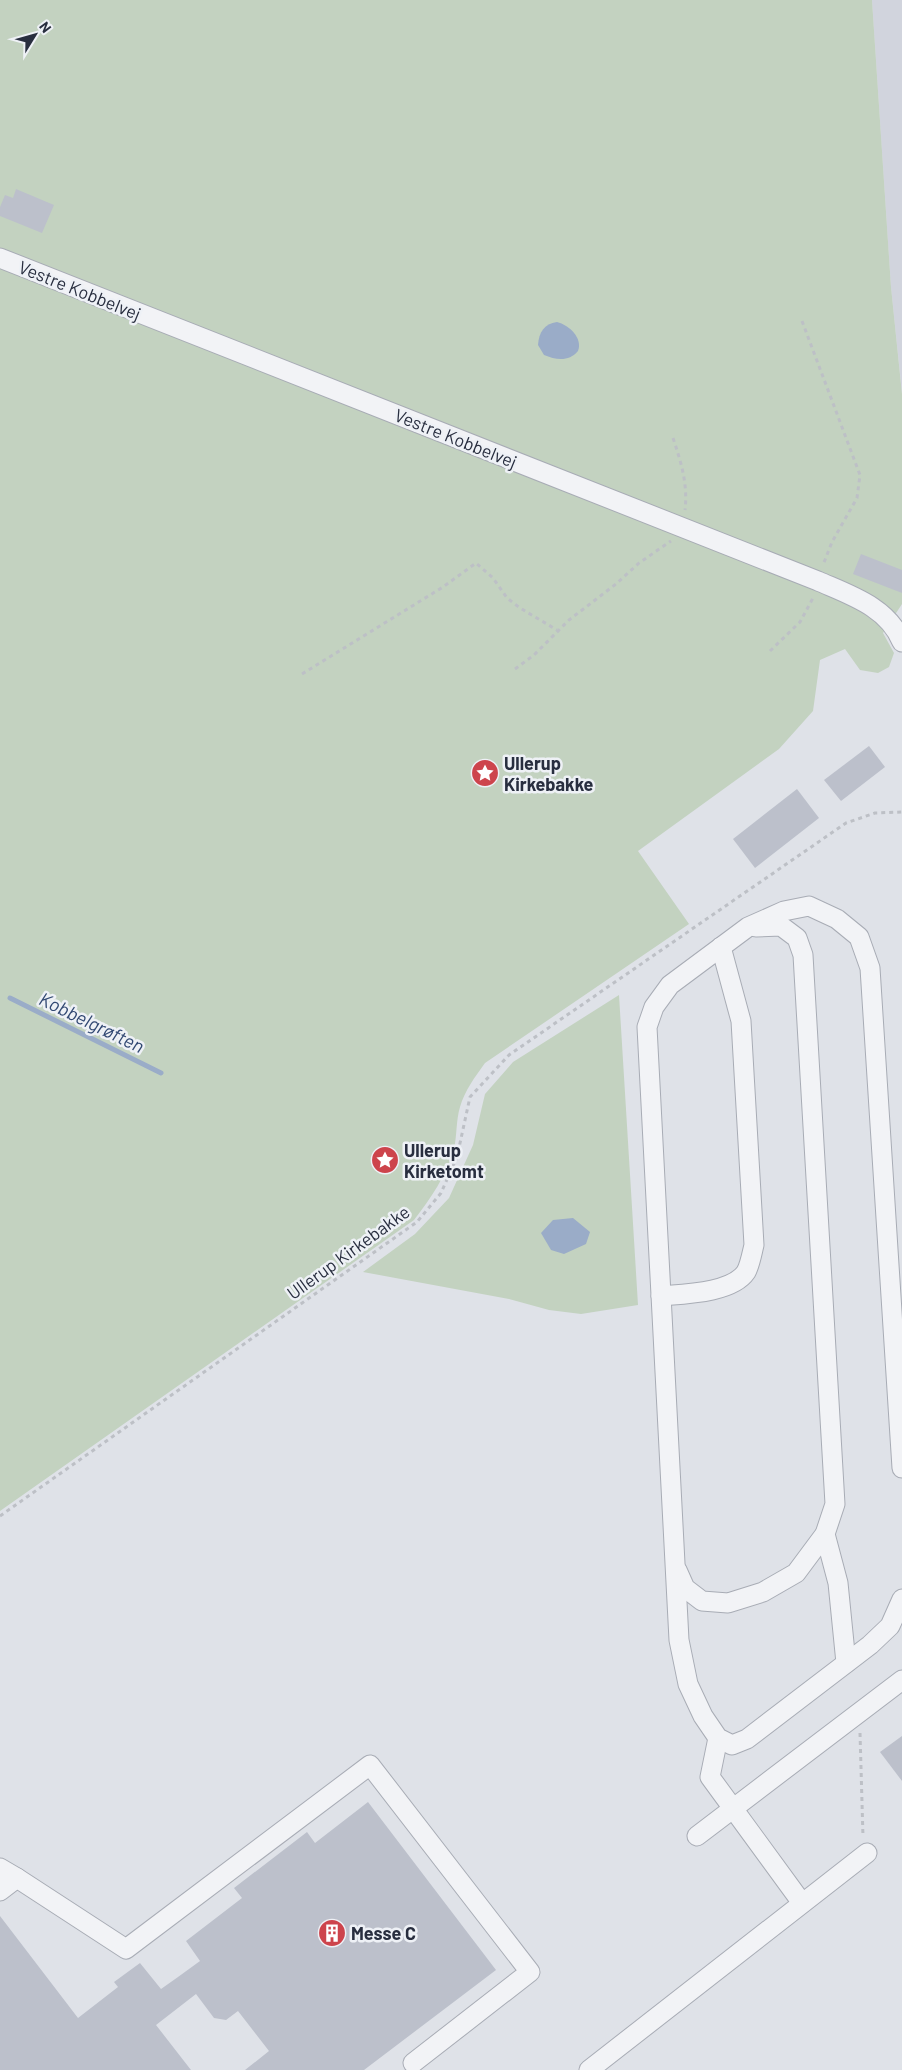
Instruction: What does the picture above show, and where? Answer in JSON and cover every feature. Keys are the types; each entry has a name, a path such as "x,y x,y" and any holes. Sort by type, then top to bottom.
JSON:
{"street":[{"name":"Vestre Kobbelvej","path":"0,258 818,581 875,608 892,625 901,640"},
{"path":"902,1468 870,968 859,937 837,919 809,906 784,911 748,928 670,985 654,1007 647,1027 679,1640 688,1684 703,1716 718,1738 732,1746 747,1739 846,1663 890,1626 902,1599"},
{"path":"676,1568 685,1588 702,1601 728,1603 763,1592 796,1573 825,1534 836,1504 803,955 797,938 780,926 748,928"},
{"path":"661,1296 697,1293 727,1286 746,1272 754,1246 741,1022 721,947"},
{"path":"825,1534 838,1583 846,1663"},
{"path":"697,1836 902,1680"},
{"path":"718,1738 710,1777 802,1904"},
{"path":"0,1868 126,1950 370,1765 530,1972 413,2063"},
{"path":"589,2070 865,1854"},
{"path":"0,1891 17,1878"}],"path":[{"path":"770,651 800,622 810,607 832,542 857,498 861,481 859,469 802,322"},
{"path":"514,669 534,654 557,630 616,584 639,563 667,545 679,526 685,509 686,491 683,470 673,438"},
{"path":"302,674 476,563 492,578 507,598 557,630"},
{"name":"Ullerup Kirkebakke","path":"0,1516 417,1222 441,1193 457,1157 470,1096 509,1056 846,823 875,813 902,812"},
{"path":"860,1713 865,1854"}],"shaded area":[{"path":"872,0 902,0 902,393 891,287"}],"green space":[{"path":"0,0 872,0 891,287 902,394 902,604 883,633 894,653 889,667 878,673 860,670 845,649 820,660 813,711 779,749 638,851 689,924 485,1063 462,1101 454,1149 447,1168 432,1195 414,1220 0,1511"},
{"path":"619,995 638,1305 581,1314 549,1310 509,1299 363,1272 415,1234 449,1198 473,1145 485,1094 513,1062"}],"water":[{"path":"557,322 570,329 579,341 578,351 571,357 558,359 544,355 538,345 543,329"},
{"path":"573,1218 590,1232 586,1244 564,1254 551,1250 541,1233 553,1220"}],"building":[{"path":"16,189 54,205 42,233 0,216 0,207 5,195 13,198"},
{"path":"861,554 902,570 902,593 853,574"},
{"path":"869,746 885,767 841,801 824,780"},
{"path":"797,789 819,818 755,868 733,839"},
{"path":"902,1736 902,1781 880,1752"},
{"name":"Messe C","path":"368,1802 496,1970 364,2070 245,2070 269,2051 238,2011 226,2020 214,2018 196,1994 156,2025 191,2070 0,2070 0,1916 78,2018 118,1987 114,1982 140,1963 161,1989 200,1961 186,1941 242,1898 234,1888 307,1832 315,1843"}],"waterway":[{"name":"Kobbelgrøften","path":"10,998 161,1073"}],"place":[{"name":"Ullerup Kirkebakke","path":"485,773"},
{"name":"Ullerup Kirketomt","path":"385,1160"},
{"name":"Messe C","path":"332,1933"}]}
